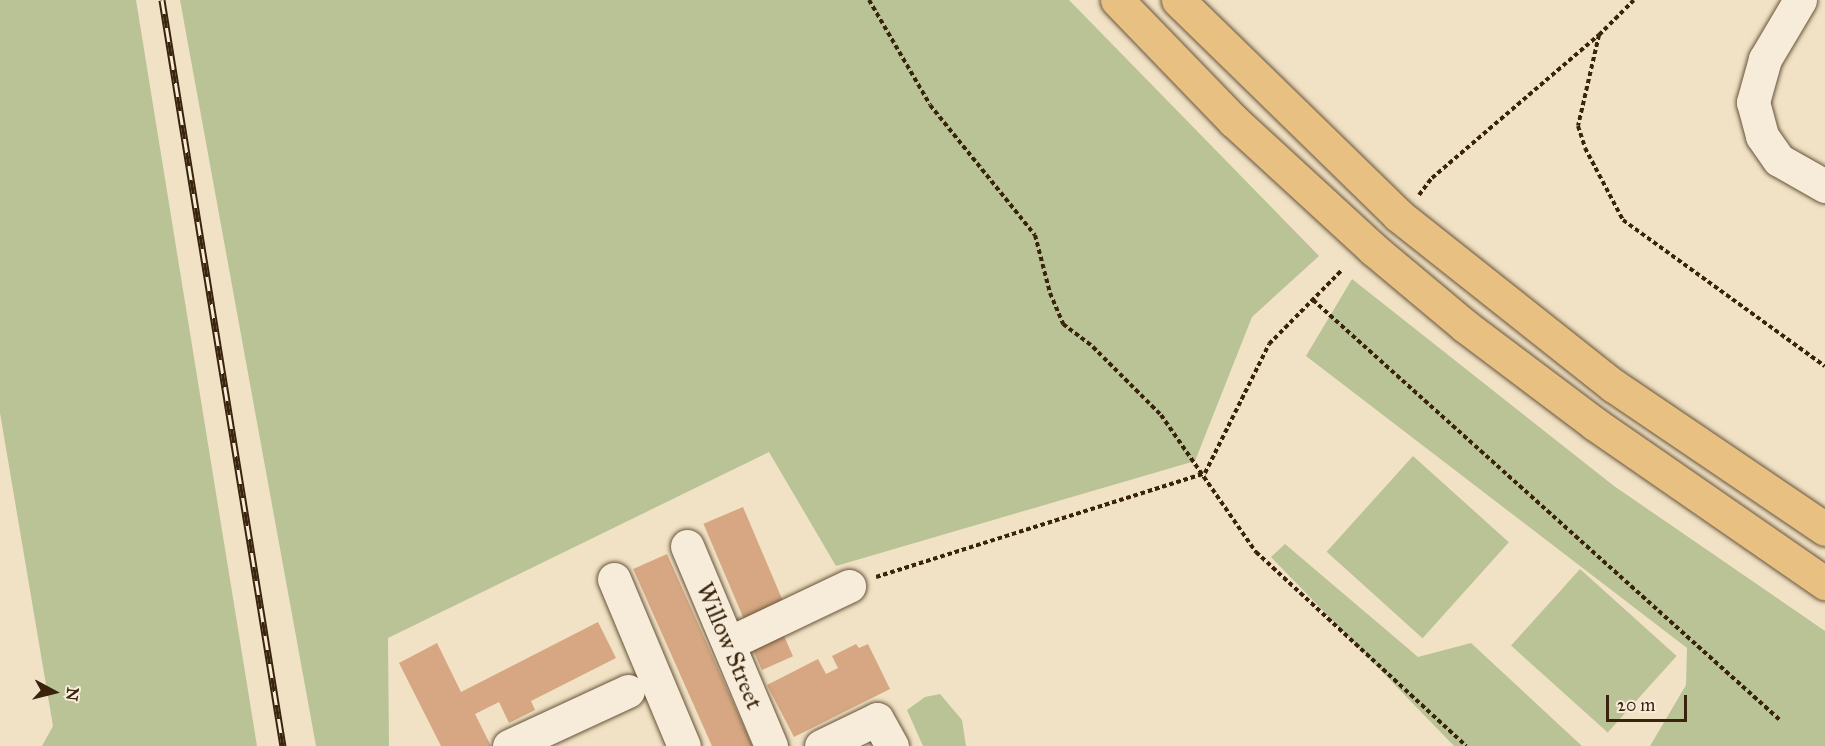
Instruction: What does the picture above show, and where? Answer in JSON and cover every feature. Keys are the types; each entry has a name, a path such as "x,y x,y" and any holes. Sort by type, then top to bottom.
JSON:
{"highway":[{"path":"1118,0 1234,122 1373,249 1465,326 1595,424 1825,583"},
{"path":"1178,0 1398,215 1614,386 1825,529"}],"street":[{"path":"1800,0 1765,59 1754,102 1762,136 1779,160 1825,186"},
{"name":"Willow Street","path":"687,546 771,746"},
{"path":"614,579 684,746"},
{"path":"729,643 849,586"},
{"path":"509,746 628,691"},
{"path":"821,746 884,733"}],"path":[{"path":"869,0 930,105 1035,235 1050,293 1063,324 1094,347 1161,415 1205,473 1256,552 1466,746"},
{"path":"1418,195 1432,178 1599,35 1634,0"},
{"path":"1599,35 1578,126 1584,148 1623,220 1825,366"},
{"path":"849,586 1205,473 1269,344 1342,270"},
{"path":"1313,300 1781,720"}],"green space":[{"path":"0,0 136,0 257,746 42,746 53,726 0,413"},
{"path":"180,0 1069,0 1319,256 1252,317 1195,461 836,566 769,452 388,638 389,746 316,746"},
{"path":"1352,279 1614,486 1825,631 1825,746 1650,746 1686,685 1687,648 1306,356"},
{"path":"1413,456 1509,542 1423,638 1327,552"},
{"path":"1285,544 1418,657 1471,643 1582,746 1454,746 1271,557"},
{"path":"1580,569 1677,656 1608,733 1511,646"},
{"path":"940,694 962,720 966,746 923,746 907,710 925,697"}],"building":[{"path":"743,507 783,602 744,619 703,524"},
{"path":"667,554 752,746 712,746 633,569"},
{"path":"598,622 616,658 531,701 535,710 509,723 499,702 475,714 491,746 441,746 399,663 437,643 461,692"},
{"path":"780,627 793,656 762,670 749,641"},
{"path":"856,644 859,648 868,644 890,689 794,737 767,685 818,659 826,674 838,668 832,656"}],"railway":[{"path":"162,0 283,746"}]}
